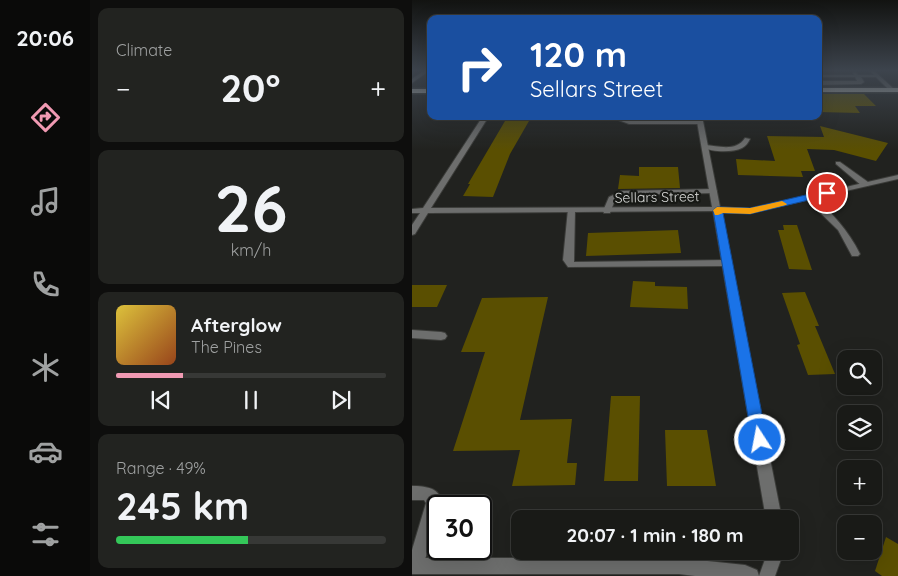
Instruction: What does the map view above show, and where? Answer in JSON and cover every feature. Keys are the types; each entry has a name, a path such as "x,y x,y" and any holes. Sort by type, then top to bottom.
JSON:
{"street":[{"path":"412,232 484,120"},
{"path":"623,120 629,122 676,120"},
{"path":"699,120 772,510"},
{"path":"705,147 740,148 745,145 747,139"},
{"path":"838,163 865,184"},
{"name":"Sellars Street","path":"412,211 750,211 898,177"},
{"path":"607,211 612,199 622,193 713,190"},
{"path":"809,197 837,222 847,235 855,254"},
{"path":"571,211 568,260 571,265 727,263"},
{"path":"412,334 441,336"},
{"path":"412,493 427,493 434,500 432,512 413,566 679,566 745,573 751,576"},
{"path":"767,576 773,560"}],"building":[{"path":"822,97 867,97 876,106 855,106 860,113 822,112"},
{"path":"505,121 529,121 510,154 493,197 463,196 470,184 468,184"},
{"path":"820,126 888,143 876,161 834,150 807,149 815,171 801,171 803,177 738,175 736,159 775,161 767,136 824,137"},
{"path":"639,167 678,167 680,188 618,189 620,175 639,176"},
{"path":"783,225 797,225 812,270 789,269 778,230 784,230"},
{"path":"678,230 681,253 586,256 588,233"},
{"path":"633,281 655,282 655,286 687,287 688,309 630,307"},
{"path":"412,285 447,285 437,307 412,307"},
{"path":"805,292 819,326 815,326 835,374 808,375 797,345 800,344 782,293"},
{"path":"548,297 520,420 572,419 567,463 577,463 575,485 512,486 520,450 453,451 485,352 461,352 482,298"},
{"path":"611,396 640,396 638,481 604,481"},
{"path":"665,430 707,430 716,486 667,486"},
{"path":"886,537 898,544 898,576 882,576 875,571 879,560 882,560 882,549"}],"slow traffic":[{"path":"718,213 717,210 746,212 782,204"}],"route":[{"path":"760,440 717,210 746,212 827,193"}]}
